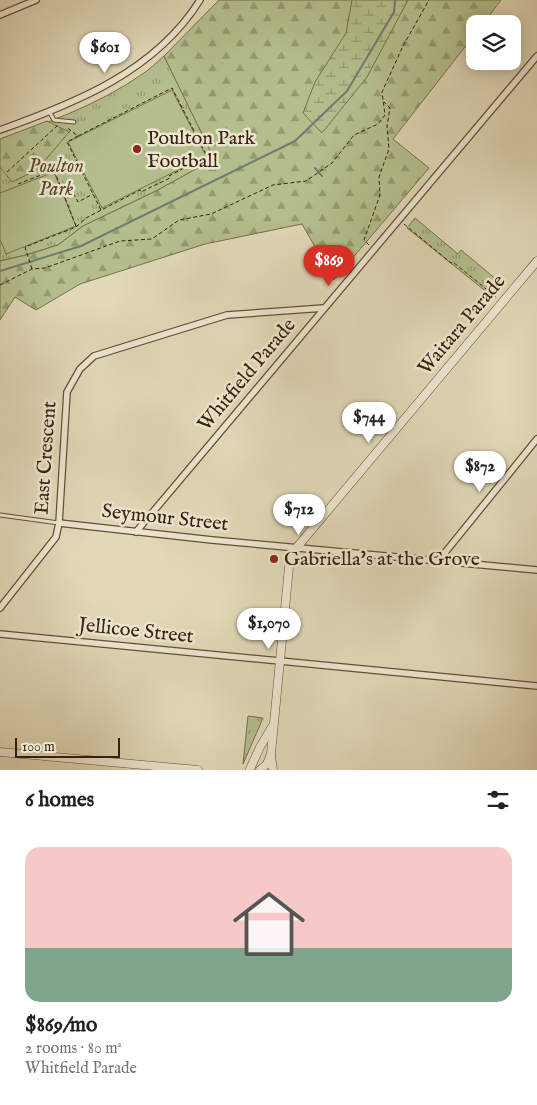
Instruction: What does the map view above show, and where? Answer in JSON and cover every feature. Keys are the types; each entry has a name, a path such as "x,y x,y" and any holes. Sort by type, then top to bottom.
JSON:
{"street":[{"path":"0,15 36,0"},
{"path":"0,130 100,88 133,70 173,36 200,0"},
{"name":"Whitfield Parade","path":"136,532 537,56"},
{"name":"Waitara Parade","path":"273,770 271,754 273,724 289,567 292,557 298,546 537,262"},
{"name":"East Crescent","path":"0,608 56,537 67,392 80,369 94,356 226,315 324,308"},
{"path":"439,560 537,439"},
{"name":"Seymour Street","path":"58,523 537,570"},
{"name":"Jellicoe Street","path":"0,634 537,686"},
{"name":"Waitara Parade","path":"250,770 273,724"},
{"path":"0,752 198,770"},
{"path":"260,770 267,764 271,754"}],"lane":[{"path":"49,111 54,120 74,122"},
{"name":"Seymour Street","path":"0,515 58,523"}],"path":[{"path":"0,285 32,270 46,268 120,241 152,239 179,220 212,214 273,185 306,181 323,170 332,163 354,135 378,124 385,115 382,92 403,46 429,0"},
{"path":"32,270 26,247 76,227 86,218 102,210 140,190 141,192 170,178 169,176 208,156 172,88 67,142 102,210"},
{"path":"369,245 364,240 380,195 379,177 389,149 387,126 390,108 383,102"},
{"path":"61,120 63,125 78,136"},
{"path":"7,172 55,129 61,120"},
{"path":"18,184 54,170 76,227"},
{"path":"66,198 74,194 78,202 94,194"},
{"path":"400,220 502,302"}],"green space":[{"path":"219,0 501,0 490,15 466,15 466,46 393,139 429,168 334,280 302,224 205,244 80,284 36,310 15,297 0,320 0,261 58,245 83,226 156,191 214,159 164,56"},
{"path":"352,0 408,0 367,77 322,133 303,113 315,82 346,33"},
{"name":"Poulton Park","path":"164,56 215,159 156,191 83,226 58,245 0,261 0,139 91,104 144,73"},
{"name":"Poulton Park Football","path":"172,90 206,156 102,208 68,142"},
{"path":"47,121 69,132 37,170 12,182 0,167 0,139"},
{"path":"54,172 76,226 6,254 0,239 0,193"},
{"path":"415,218 458,254 461,250 503,285 493,297 407,228"},
{"path":"248,716 263,718 243,764"}],"waterway":[{"path":"0,271 81,246 295,141 347,91 394,12 395,0"},
{"path":"315,168 322,176"}],"place":[{"name":"Poulton Park Football","path":"137,149"},
{"name":"Gabriella's at the Grove","path":"274,559"}]}
